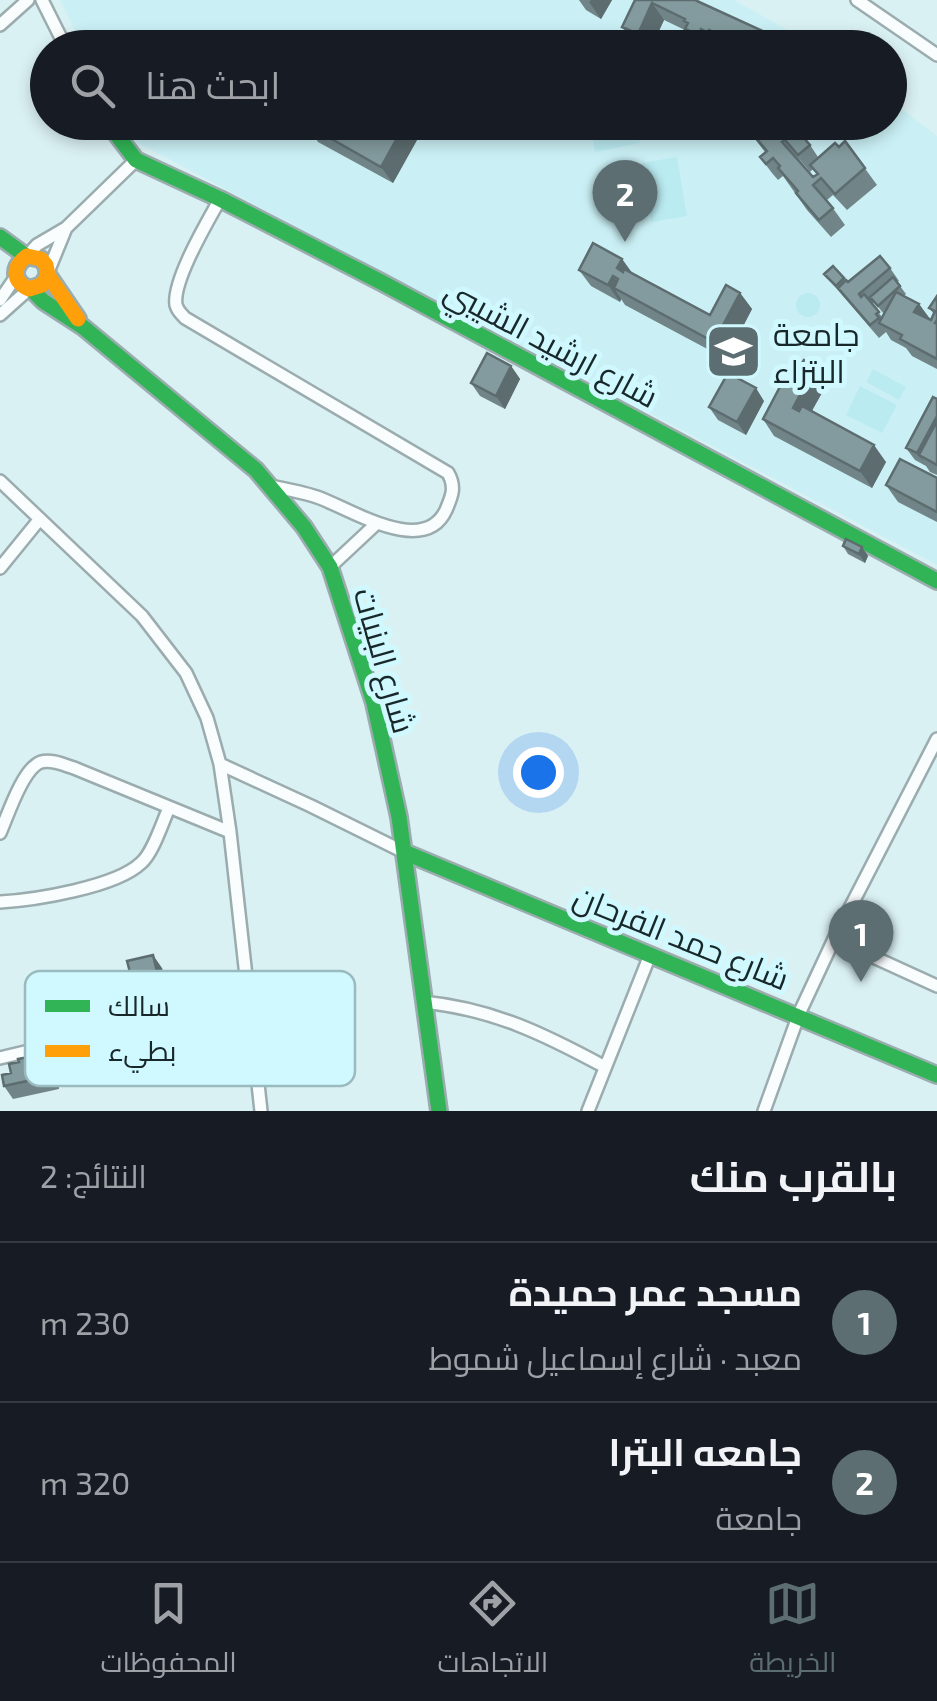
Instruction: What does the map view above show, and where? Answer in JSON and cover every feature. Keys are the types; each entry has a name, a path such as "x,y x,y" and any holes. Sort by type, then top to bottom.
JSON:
{"street":[{"path":"0,26 28,0"},
{"path":"42,0 57,30"},
{"path":"856,0 899,30"},
{"path":"907,35 937,56"},
{"path":"0,300 20,260 66,228 136,160 119,140"},
{"name":"شارع ارشيد الشيبي","path":"136,160 220,198 937,581"},
{"path":"220,198 182,276 176,303 180,312 448,473 453,494 437,523 415,530 376,524 317,497 270,486"},
{"path":"0,315 30,289 42,285 66,228"},
{"path":"0,237 27,256 42,259 48,274"},
{"path":"0,255 18,283 30,289"},
{"name":"شارع البنيات","path":"48,274 83,326"},
{"name":"شارع البنيات","path":"30,289 83,326 256,470 304,526 330,567 374,703 404,852 439,1111"},
{"path":"0,481 142,616 186,673 208,718 220,764 245,971"},
{"path":"0,568 39,520"},
{"path":"330,567 376,524"},
{"path":"764,1111 800,1014 834,938 937,740"},
{"path":"0,833 25,778 40,762 49,761 230,832"},
{"path":"220,764 404,852"},
{"path":"0,902 52,895 128,872 146,860 168,808"},
{"name":"شارع حمد الفرحان","path":"404,852 937,1074"},
{"path":"834,938 937,986"},
{"path":"588,1111 650,955"},
{"path":"423,1002 486,1012 554,1040 605,1067"},
{"path":"0,1058 25,1052"},
{"path":"259,1086 262,1111"}],"shaded area":[{"path":"60,0 734,0 788,30 75,30"},
{"name":"جامعة البتراء","path":"907,113 937,136 937,565 132,140 907,140"},
{"path":"593,140 639,140 640,143 595,152"},
{"path":"677,157 687,216 651,222 641,163"},
{"path":"808,293 820,305 808,317 796,305"},
{"path":"873,369 906,387 899,400 866,382"},
{"path":"860,386 897,405 882,433 846,415"}],"building":[{"path":"635,0 695,0 760,30 687,30 685,19 652,3 640,30 622,27"},
{"path":"333,140 396,140 381,167"},
{"path":"758,140 785,140 782,142 813,177 818,174 810,165 835,143 839,147 845,141 865,168 835,194 821,178 813,185 833,208 819,220 773,158 766,164 760,157 767,151"},
{"path":"785,140 806,140 810,145 798,155"},
{"path":"593,243 622,259 617,268 623,272 624,269 710,315 726,285 740,293 714,342 614,288 618,279 613,276 608,285 579,270"},
{"path":"880,256 890,268 859,294 864,294 879,312 879,318 870,325 838,288"},
{"path":"833,266 844,278 836,286 824,274"},
{"path":"893,277 900,286 878,306 870,297"},
{"path":"896,292 919,304 914,312 931,320 935,311 929,308 937,296 937,359 879,323"},
{"path":"487,353 511,366 496,396 471,383"},
{"path":"804,360 808,362 804,370 811,374 793,408 799,411 802,406 874,445 860,471 763,419 792,364 799,368"},
{"path":"728,373 756,388 737,422 709,407"},
{"path":"933,397 937,399 937,416 917,453 906,448"},
{"path":"937,421 937,465 919,455"},
{"path":"900,459 937,478 937,512 886,485"},
{"path":"846,539 862,547 859,554 843,546"},
{"path":"153,955 157,971 130,971 127,961"},
{"path":"25,1058 25,1081 4,1086 2,1075 11,1073 9,1064 19,1062 18,1059"}],"traffic: fast":[{"path":"121,140 136,160 381,282 937,581"},
{"path":"0,237 26,256"},
{"path":"31,289 256,470 304,527 330,567 374,703 399,817 439,1111"},
{"path":"404,852 937,1075"}],"traffic: slow":[{"path":"48,275 42,285 29,289 16,274 27,256 41,259 78,319"}],"place":[{"name":"جامعه البترا","path":"625,242"},
{"name":"جامعة البتراء","path":"734,351"},
{"name":"مسجد عمر حميدة","path":"861,982"}]}
